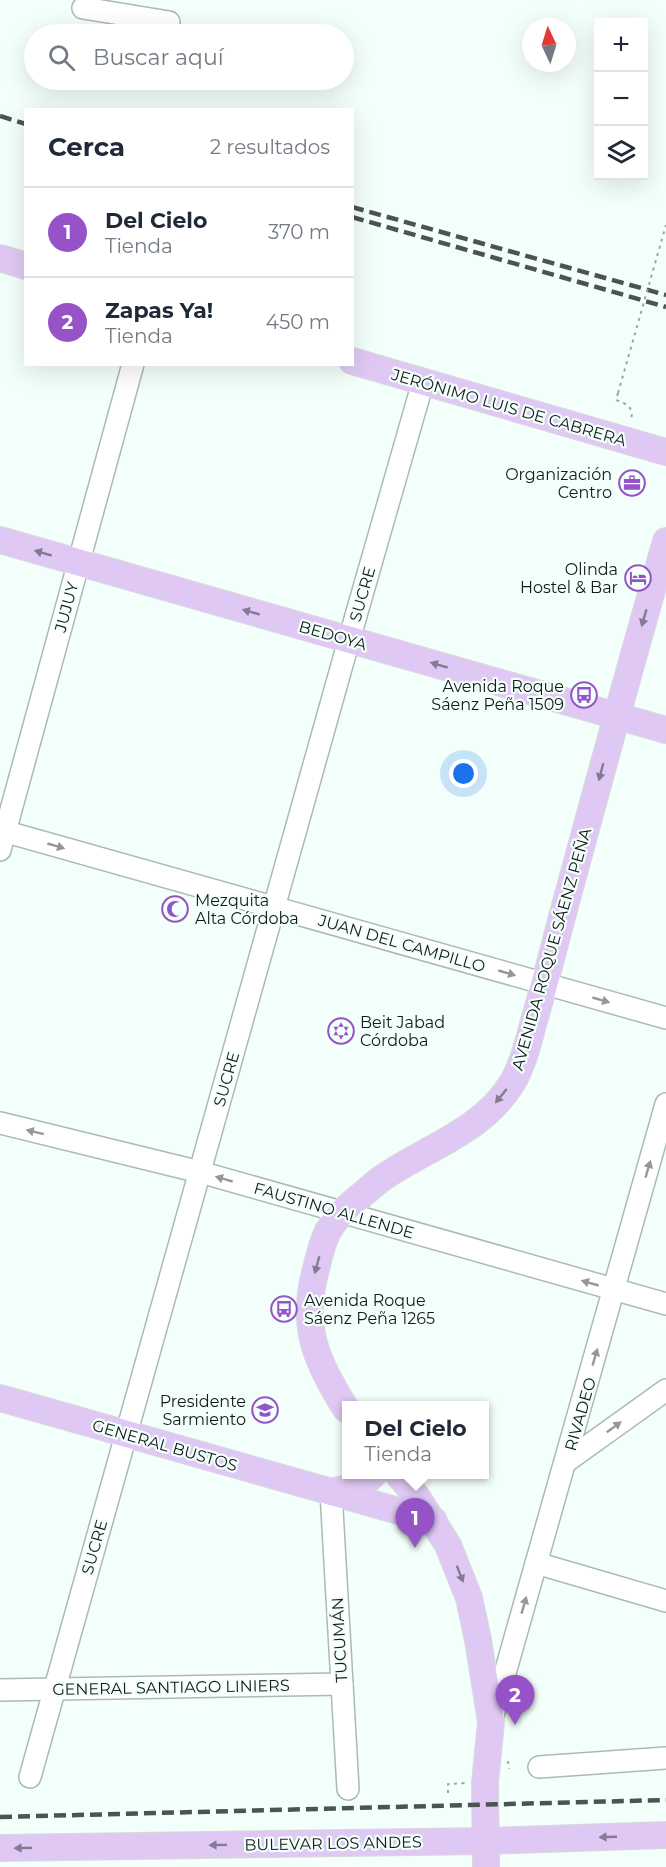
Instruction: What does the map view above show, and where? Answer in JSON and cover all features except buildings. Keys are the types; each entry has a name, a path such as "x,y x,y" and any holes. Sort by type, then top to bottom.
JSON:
{"main road":[{"path":"0,258 24,265"},
{"name":"JERÓNIMO LUIS DE CABRERA","path":"354,362 666,452"},
{"name":"BEDOYA","path":"0,540 666,730"},
{"name":"AVENIDA ROQUE SÁENZ PEÑA","path":"342,1402 326,1375 312,1340 309,1308 313,1280 322,1246 341,1212 382,1178 447,1142 490,1110 513,1082 545,984 616,716 666,541"},
{"name":"GENERAL BUSTOS","path":"0,1398 434,1521"},
{"name":"GENERAL BUSTOS","path":"331,1492 362,1485 369,1479"},
{"path":"402,1479 434,1521 448,1545 469,1598 491,1722 485,1783 486,1867"},
{"name":"BULEVAR LOS ANDES","path":"0,1848 486,1841 666,1835"}],"street":[{"path":"83,9 116,7 169,22"},
{"name":"JUJUY","path":"2,837 132,366"},
{"name":"SUCRE","path":"30,1777 423,382"},
{"name":"JUAN DEL CAMPILLO","path":"2,837 274,907 666,1018"},
{"name":"RIVADEO","path":"491,1722 567,1461 666,1104"},
{"name":"FAUSTINO ALLENDE","path":"0,1123 200,1172 666,1304"},
{"path":"567,1461 666,1390"},
{"name":"TUCUMÁN","path":"331,1492 348,1789"},
{"path":"536,1563 666,1601"},
{"path":"478,1641 496,1649 507,1645 515,1636"},
{"name":"GENERAL SANTIAGO LINIERS","path":"0,1690 342,1684"},
{"path":"539,1767 666,1758"}],"path":[{"path":"625,441 632,414 631,409 629,405 616,400 666,225"},
{"path":"448,1794 448,1784 471,1783"}],"railway":[{"path":"0,116 24,123"},
{"path":"354,208 666,295"},
{"path":"354,218 666,307"},
{"path":"0,1817 666,1800"}],"place":[{"name":"Organización Centro","path":"632,483"},
{"name":"Olinda Hostel & Bar","path":"638,578"},
{"name":"Avenida Roque Sáenz Peña 1509","path":"584,695"},
{"name":"Mezquita Alta Córdoba","path":"175,909"},
{"name":"Beit Jabad Córdoba","path":"341,1031"},
{"name":"Avenida Roque Sáenz Peña 1265","path":"284,1309"},
{"name":"Presidente Sarmiento","path":"265,1410"},
{"name":"Del Cielo","path":"415,1548"},
{"name":"Zapas Ya!","path":"515,1725"}]}
